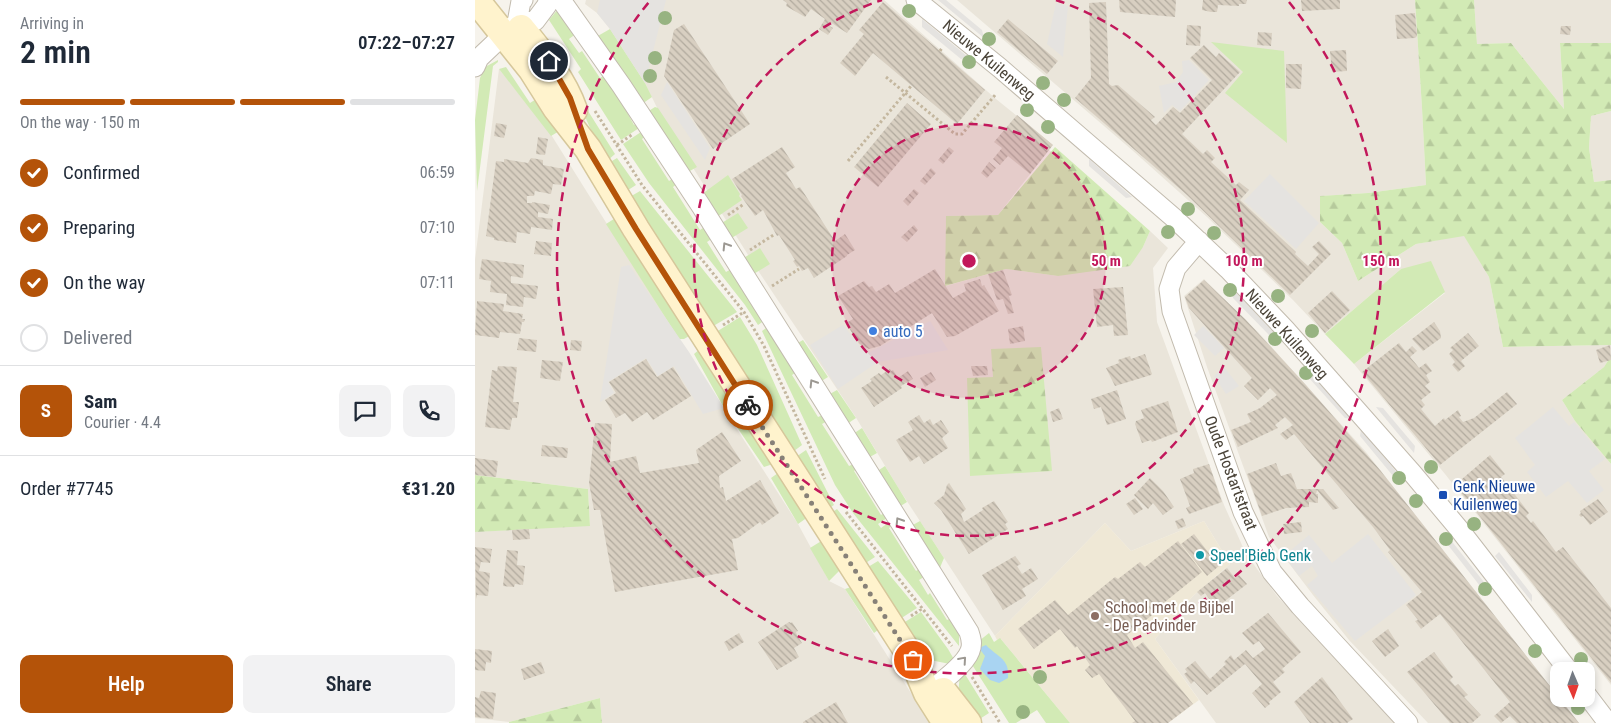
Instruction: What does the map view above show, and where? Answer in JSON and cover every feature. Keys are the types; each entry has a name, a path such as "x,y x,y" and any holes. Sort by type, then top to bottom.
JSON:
{"street":[{"path":"476,0 519,19"},
{"path":"497,0 519,19 532,70 556,108 588,149 636,229 913,660 933,689 968,723"},
{"path":"475,67 479,58 519,19 547,5 548,0"},
{"path":"561,0 621,85 701,206 969,632 972,642 970,652 933,689"},
{"name":"Nieuwe Kuilenweg","path":"916,0 1000,68 1199,241 1285,329 1459,529 1562,662"},
{"name":"Oude Hostartstraat","path":"1199,241 1176,268 1169,289 1173,310 1243,512 1272,572 1300,606 1409,723"},
{"path":"933,689 947,723"},
{"path":"1595,705 1609,723"}],"path":[{"path":"886,77 955,134 962,134 996,94"},
{"path":"848,161 911,86"},
{"path":"591,106 642,185 743,312 764,346 828,486"},
{"path":"724,218 744,204"},
{"path":"747,252 775,234"},
{"path":"769,287 799,269"},
{"path":"841,504 856,526 947,638 1001,723"}],"shaded area":[{"path":"586,0 884,0 996,99 1053,145 998,215 946,216 946,286 1006,269 1058,276 1143,247 1150,231 1168,248 1153,268 1157,322 1224,505 1246,554 1277,596 1395,723 1216,723 1155,639 1193,596 1230,564 1204,521 1131,551 1105,523 995,636 899,489 855,416 757,269 664,122 645,83 610,29 597,13 585,4"},
{"path":"600,0 666,0 645,83 610,29 597,13"},
{"path":"938,0 946,0 982,30 984,38"},
{"path":"957,0 1415,0 1426,185 1368,193 1321,196 1320,222 1342,243 1358,281 1416,244 1464,235 1489,277 1503,347 1611,345 1611,356 1604,367 1562,400 1575,421 1611,464 1611,685 1595,665 1595,662 1593,662 1445,474 1354,364 1445,293 1401,269 1325,334 1293,300 1207,217"},
{"path":"1474,0 1611,0 1611,43 1560,44 1564,109 1511,43 1477,44"},
{"path":"1056,3 1068,6 1063,57 1047,44"},
{"path":"922,19 968,57 961,59 922,27"},
{"path":"1189,60 1209,80 1180,111 1172,105 1164,113 1159,86 1176,82 1183,72 1182,61"},
{"path":"499,69 550,133 798,524 829,581 845,589 930,723 602,723 600,698 509,722 475,718 475,532 590,525 588,489 475,475 475,260"},
{"path":"667,82 710,148 705,160 661,95"},
{"path":"1611,111 1611,180 1594,182 1589,148 1591,116"},
{"path":"1089,159 1132,197 1126,198 1089,166"},
{"path":"1270,174 1319,223 1296,249 1244,201"},
{"path":"629,265 689,352 724,408 703,414 674,366 658,376 646,358 608,382 614,393 600,402 621,267"},
{"path":"1204,279 1258,332 1366,452 1550,686 1550,708 1567,708 1579,723 1428,723 1349,640 1269,537 1207,367 1184,296"},
{"path":"1233,290 1276,334 1269,335 1233,298"},
{"path":"930,321 948,350 878,362 838,389 810,345 843,325 866,354"},
{"path":"1203,326 1224,348 1215,356 1194,335"},
{"path":"1224,367 1239,386 1226,394 1214,376"},
{"path":"1310,371 1352,419 1345,418 1309,378"},
{"path":"1376,407 1383,408 1415,446 1414,453"},
{"path":"1553,407 1569,426 1574,422 1605,459 1589,471 1604,490 1587,503 1568,481 1546,497 1527,472 1535,465 1515,438"},
{"path":"1361,429 1399,475 1393,476 1360,436"},
{"name":"School met de Bijbel - De Padvinder","path":"1204,521 1230,564 1193,596 1155,639 1199,700 1168,723 1070,723 1001,639 997,640 995,636 1105,523 1131,551"},
{"path":"1368,534 1416,595 1355,641 1307,585 1318,576 1312,566 1299,576 1284,556 1309,535 1332,563"},
{"path":"1450,539 1487,586 1480,586 1448,545"},
{"path":"1499,552 1532,595 1532,602 1495,556"}],"green space":[{"path":"1415,0 1474,0 1477,44 1511,43 1564,109 1560,43 1611,43 1611,111 1591,116 1589,148 1594,182 1611,180 1611,345 1503,347 1489,277 1464,236 1416,244 1358,281 1342,243 1320,222 1320,196 1368,193 1426,185"},
{"path":"558,9 577,33 569,39 579,53 582,51 600,78 606,74 634,125 639,122 642,126 621,140 578,72 581,69 549,20"},
{"path":"610,29 652,97 642,104 596,37"},
{"path":"1211,42 1284,51 1287,143 1225,93 1243,72"},
{"path":"498,60 493,66 477,191 475,120 480,78 485,67"},
{"path":"506,67 530,103 541,96 561,130 551,136 499,69"},
{"path":"568,79 615,154 607,161 596,141"},
{"path":"655,107 658,108 697,167 688,172 647,112"},
{"path":"644,130 647,135 642,139 669,181 675,177 678,183 673,187 700,230 706,226 713,238 707,242 726,272 733,268 765,320 758,325 745,305 649,183 623,144"},
{"path":"1055,147 1150,231 1143,247 1130,266 1058,276 1006,269 945,286 946,216 998,215"},
{"path":"617,158 636,185 625,192 607,164"},
{"path":"728,175 742,200 717,217 702,194"},
{"path":"640,191 737,312 710,328 628,198"},
{"path":"738,213 748,228 730,239 720,224"},
{"path":"617,217 691,335 684,339 679,339 606,224"},
{"path":"760,248 770,264 752,275 742,259"},
{"path":"1431,261 1445,292 1354,364 1325,334 1401,269"},
{"path":"740,317 757,345 802,445 790,454 713,334"},
{"path":"769,326 798,371 792,375 818,417 825,414 829,420 822,424 849,466 856,463 859,467 854,471 881,515 887,511 890,516 878,524 881,528 892,520 895,524 889,528 916,571 922,567 927,575 919,580 928,595 930,593 947,620 953,617 959,632 959,646 853,513 835,485 762,331"},
{"path":"803,340 828,377 820,382 796,344"},
{"path":"1041,347 1052,471 970,476 967,378 993,377 991,349"},
{"path":"701,348 773,464 764,467 724,408 694,354"},
{"path":"1611,356 1611,464 1575,421 1562,400 1604,367"},
{"path":"837,390 856,418 847,424 828,395"},
{"path":"862,428 877,453 868,458 853,434"},
{"path":"806,450 834,505 826,510 793,459"},
{"path":"885,466 907,502 899,507 876,472"},
{"path":"778,473 808,517 798,524 771,478"},
{"path":"475,475 588,489 590,526 475,532"},
{"path":"837,509 875,557 861,566 828,515"},
{"path":"920,521 944,558 939,570 911,526"},
{"path":"823,540 840,570 829,581 810,548"},
{"path":"878,561 917,608 897,621 863,570"},
{"path":"851,587 878,630 874,633 845,589"},
{"path":"921,612 955,661 950,664 927,661 900,625"},
{"path":"989,633 994,642 1000,638 1070,723 1046,723 1037,710 1016,723 1009,723 971,663 979,641"},
{"path":"963,671 989,713 975,722 958,696 960,673"},
{"path":"600,698 602,723 509,723 509,722"}],"water":[{"path":"986,645 1002,658 1007,666 1008,678 999,683 990,680 980,669 985,656 979,648"}],"building":[{"path":"783,0 871,0 847,33 830,22 828,25 833,28 828,35 819,29 825,19 811,9 805,17 786,6 787,3"},
{"path":"1119,0 1176,0 1175,17 1120,12"},
{"path":"1203,0 1247,0 1246,4 1239,4 1239,6 1218,5 1217,12 1211,12 1202,10"},
{"path":"1301,0 1340,0 1340,9 1302,11"},
{"path":"883,2 985,90 957,124 873,53 855,76 840,63 864,34 859,30"},
{"path":"1106,2 1109,84 1112,86 1118,85 1155,117 1151,120 1156,125 1173,107 1180,113 1212,80 1190,58 1204,45 1216,57 1219,53 1240,72 1182,134 1203,154 1207,150 1215,158 1211,162 1236,185 1239,182 1249,190 1240,200 1296,252 1295,254 1308,266 1319,254 1312,247 1319,241 1331,254 1290,295 1187,195 1075,98 1091,78 1089,3"},
{"path":"1415,13 1417,36 1415,38 1397,39 1395,15"},
{"path":"1008,19 1058,61 1047,74 997,32"},
{"path":"684,24 750,124 713,149 664,76 674,30"},
{"path":"1187,25 1201,26 1200,46 1186,45"},
{"path":"1561,26 1571,26 1570,35 1560,34"},
{"path":"1258,32 1272,33 1271,46 1257,45"},
{"path":"1346,50 1347,71 1332,72 1330,51"},
{"path":"1286,64 1302,64 1301,89 1286,88"},
{"path":"907,103 931,124 878,187 854,167"},
{"path":"1017,115 1053,145 1030,174 1008,156 1000,165 993,159 1002,148 994,142"},
{"path":"496,123 507,125 504,138 494,136"},
{"path":"538,137 548,139 545,155 536,154"},
{"path":"782,147 795,167 786,173 796,189 800,187 835,241 845,234 855,250 814,278 808,268 802,271 799,266 797,267 793,261 795,260 779,235 777,236 763,210 755,216 732,179"},
{"path":"949,147 954,151 943,164 938,160"},
{"path":"531,158 543,160 543,165 564,169 561,185 553,184 551,194 535,191 534,196 527,196 527,203 550,205 548,214 538,212 538,217 553,219 552,230 531,227 530,234 517,232 516,243 494,240 494,238 486,236 496,161 504,162 504,159 528,163"},
{"path":"989,162 996,168 987,178 981,173"},
{"path":"931,168 936,173 925,185 920,181"},
{"path":"914,189 919,193 908,206 903,201"},
{"path":"914,225 918,230 907,242 901,237"},
{"path":"536,241 552,243 551,256 534,254"},
{"path":"482,259 524,265 523,278 511,276 511,283 538,286 536,299 524,297 523,307 506,305 507,294 490,292 491,281 479,279"},
{"path":"935,269 953,298 966,291 964,284 980,279 982,286 984,285 999,311 955,336 947,337 932,313 880,346 869,349 859,344 846,323 853,319 838,296 864,281 869,287 872,286 876,292 889,284 895,293"},
{"path":"1003,270 1012,295 1009,296 1014,313 1008,314 1003,299 997,300 988,274"},
{"path":"1204,280 1245,319 1380,470 1550,686 1550,708 1567,708 1579,723 1517,723 1510,716 1501,723 1494,716 1510,702 1440,614 1421,629 1415,621 1418,620 1406,605 1422,592 1388,552 1390,550 1373,527 1294,434 1286,440 1280,434 1293,425 1285,417 1275,425 1278,428 1238,447 1231,430 1251,422 1247,414 1260,408 1277,395 1270,388 1258,400 1244,386 1252,378 1189,308 1185,297"},
{"path":"1123,287 1128,335 1114,336 1113,325 1097,327 1093,289"},
{"path":"1332,291 1350,310 1325,333 1308,313"},
{"path":"477,301 504,304 503,311 523,314 522,319 525,319 522,322 520,334 500,332 499,338 475,335"},
{"path":"1434,322 1440,331 1441,338 1423,351 1412,339"},
{"path":"1023,326 1025,341 1010,344 1008,329"},
{"path":"1468,333 1479,346 1461,361 1465,366 1458,372 1452,365 1455,362 1449,354 1453,350 1450,348"},
{"path":"519,338 537,340 536,352 517,350"},
{"path":"571,340 582,341 581,351 570,350"},
{"path":"1399,343 1406,352 1412,346 1417,351 1410,357 1419,368 1426,363 1432,371 1426,375 1430,382 1425,386 1431,392 1421,400 1425,405 1421,409 1435,426 1458,410 1461,416 1459,417 1463,422 1474,418 1507,392 1517,404 1440,465 1362,372"},
{"path":"1610,345 1611,360 1600,363 1596,350"},
{"path":"1145,354 1152,374 1115,386 1106,368 1119,363 1118,360 1130,356 1131,359"},
{"path":"646,359 657,377 673,367 691,396 653,420 647,412 632,422 625,413 616,418 605,400 616,393 609,382"},
{"path":"542,360 563,362 560,381 540,378"},
{"path":"498,366 517,367 513,402 519,402 517,418 512,418 510,430 485,427 492,370 497,371"},
{"path":"971,366 987,366 988,375 973,376"},
{"path":"890,369 891,371 893,370 898,378 908,371 913,379 874,407 861,388 872,381 870,379 879,373 881,375"},
{"path":"931,372 936,380 925,387 920,378"},
{"path":"1117,390 1126,419 1107,425 1101,407 1094,409 1091,399"},
{"path":"1168,401 1178,432 1152,442 1151,440 1142,443 1135,424 1136,421 1144,418 1141,410"},
{"path":"1059,408 1063,419 1053,422 1050,412"},
{"path":"919,415 924,423 930,419 933,425 941,420 949,432 942,438 948,448 924,464 919,456 910,462 896,440 913,430 908,422"},
{"path":"595,423 612,424 610,462 636,456 640,473 699,463 696,450 722,432 741,461 719,476 720,488 723,487 726,501 760,480 779,513 762,525 760,522 738,538 732,539 738,570 615,592 600,510 594,510 589,483"},
{"path":"542,445 568,448 567,458 541,456"},
{"path":"1490,455 1505,474 1501,477 1529,513 1526,516 1531,523 1533,521 1556,552 1563,547 1611,608 1611,683 1595,662 1455,485"},
{"path":"475,458 498,461 496,477 475,475"},
{"path":"1276,463 1281,476 1291,473 1297,489 1323,489 1339,508 1333,510 1317,490 1318,503 1309,502 1309,507 1286,508 1262,516 1247,474"},
{"path":"1209,464 1222,502 1189,514 1186,508 1190,506 1180,479 1194,473 1193,469"},
{"path":"1150,478 1163,491 1174,507 1163,515 1153,503 1148,509 1134,495"},
{"path":"949,483 966,509 961,514 964,522 994,501 1008,522 1005,524 1008,529 969,554 941,510 934,503 944,495"},
{"path":"1135,498 1143,509 1134,515 1126,504"},
{"path":"1598,499 1608,512 1590,525 1583,516 1579,515 1580,511"},
{"path":"1183,518 1186,526 1178,529 1175,521"},
{"path":"1301,522 1302,532 1284,534 1283,524"},
{"path":"529,529 530,539 513,540 512,530"},
{"name":"Speel'Bieb Genk","path":"1194,534 1219,566 1207,576 1181,544"},
{"path":"1178,541 1202,572 1127,635 1135,648 1143,642 1193,704 1168,723 1132,723 1135,721 1099,674 1092,678 1085,670 1090,665 1077,646 1075,648 1060,629 1034,649 1018,629 1055,600 1068,615 1115,577 1118,579 1140,562 1145,567"},
{"path":"475,547 492,549 490,563 481,562 479,571 490,573 488,596 477,595 476,599"},
{"path":"507,550 518,551 517,565 525,566 523,585 515,584 514,587 503,586"},
{"path":"1015,556 1021,564 1017,566 1022,574 1031,568 1038,579 1022,589 1026,596 1003,610 982,575"},
{"path":"1227,568 1235,578 1239,575 1247,584 1216,608 1205,593 1201,596 1197,592"},
{"path":"1268,613 1301,652 1282,669 1285,672 1273,682 1281,692 1269,702 1270,704 1265,708 1252,693 1262,684 1245,664 1207,695 1194,681 1191,684 1184,674 1187,672 1185,669 1195,661 1210,679 1226,664 1224,662 1231,655 1234,660 1246,650 1253,658 1265,649 1259,641 1253,645 1242,633"},
{"path":"789,622 792,622 798,631 796,632 797,635 802,643 794,648 799,657 777,670 758,642"},
{"path":"1388,629 1399,646 1385,657 1372,641"},
{"path":"739,633 744,642 729,651 724,642"},
{"path":"475,649 492,651 491,663 486,662 485,671 475,670"},
{"path":"1434,652 1453,677 1450,680 1455,686 1458,684 1468,695 1464,697 1481,715 1472,723 1450,723 1407,672"},
{"path":"541,662 545,673 524,680 521,669"},
{"path":"1322,677 1353,719 1347,723 1310,723 1294,702"},
{"path":"481,691 496,693 493,719 475,717 475,697 479,698"},
{"path":"836,702 848,723 803,723 803,722"}],"way so far":[{"path":"748,405 913,660"}],"place":[{"name":"auto 5","path":"873,331"},
{"name":"Genk Nieuwe Kuilenweg","path":"1443,495"},
{"name":"Speel'Bieb Genk","path":"1200,555"},
{"name":"School met de Bijbel - De Padvinder","path":"1095,616"}],"route":[{"path":"549,61 570,98 588,149 636,229 748,405"}]}
